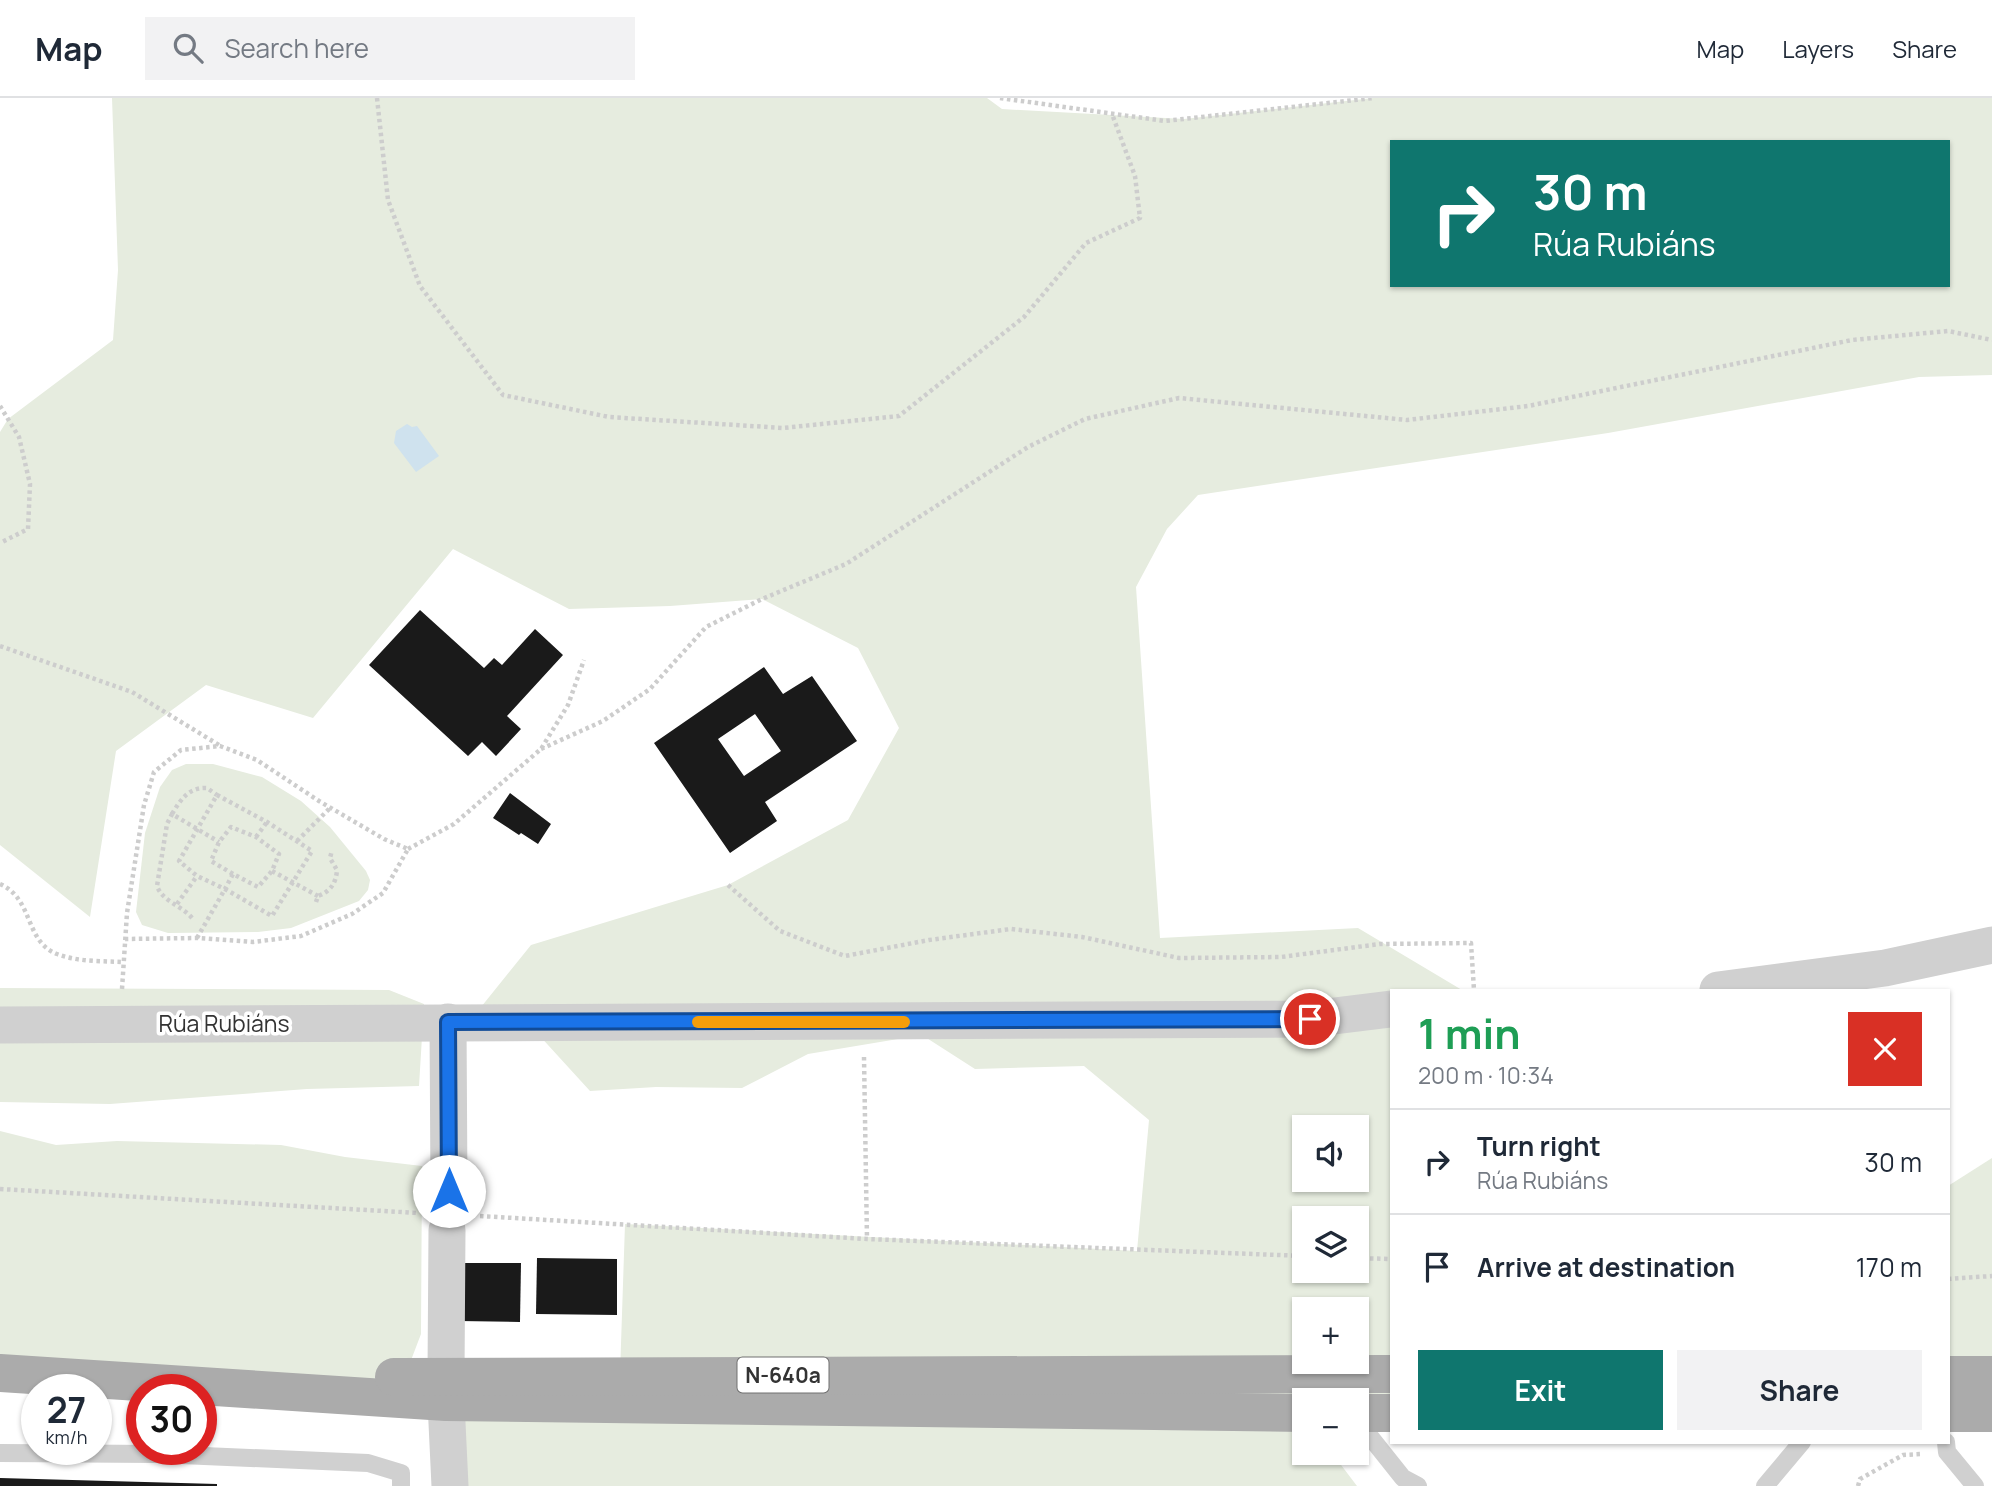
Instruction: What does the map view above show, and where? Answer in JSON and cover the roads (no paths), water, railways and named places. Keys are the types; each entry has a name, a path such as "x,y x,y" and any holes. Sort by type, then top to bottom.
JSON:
{"main road":[{"name":"N-640a","path":"0,1373 175,1383 1292,1413"},
{"name":"N-640a","path":"446,1389 1390,1374"},
{"path":"1950,1375 1992,1375"},
{"path":"1369,1413 1390,1413"},
{"path":"1950,1413 1992,1413"}],"street":[{"path":"1725,989 1885,968 1992,945"},
{"name":"Rúa Rubiáns","path":"0,1025 1310,1019 1390,1009"},
{"path":"448,1022 446,1389 450,1486"}],"lane":[{"path":"1369,1436 1402,1478 1418,1486"},
{"path":"1765,1486 1800,1444"},
{"path":"1947,1447 1975,1486"},
{"path":"0,1453 158,1454 368,1463 401,1473 401,1486"}],"water":[{"path":"407,424 417,426 439,456 416,472 394,443 396,431"}]}
